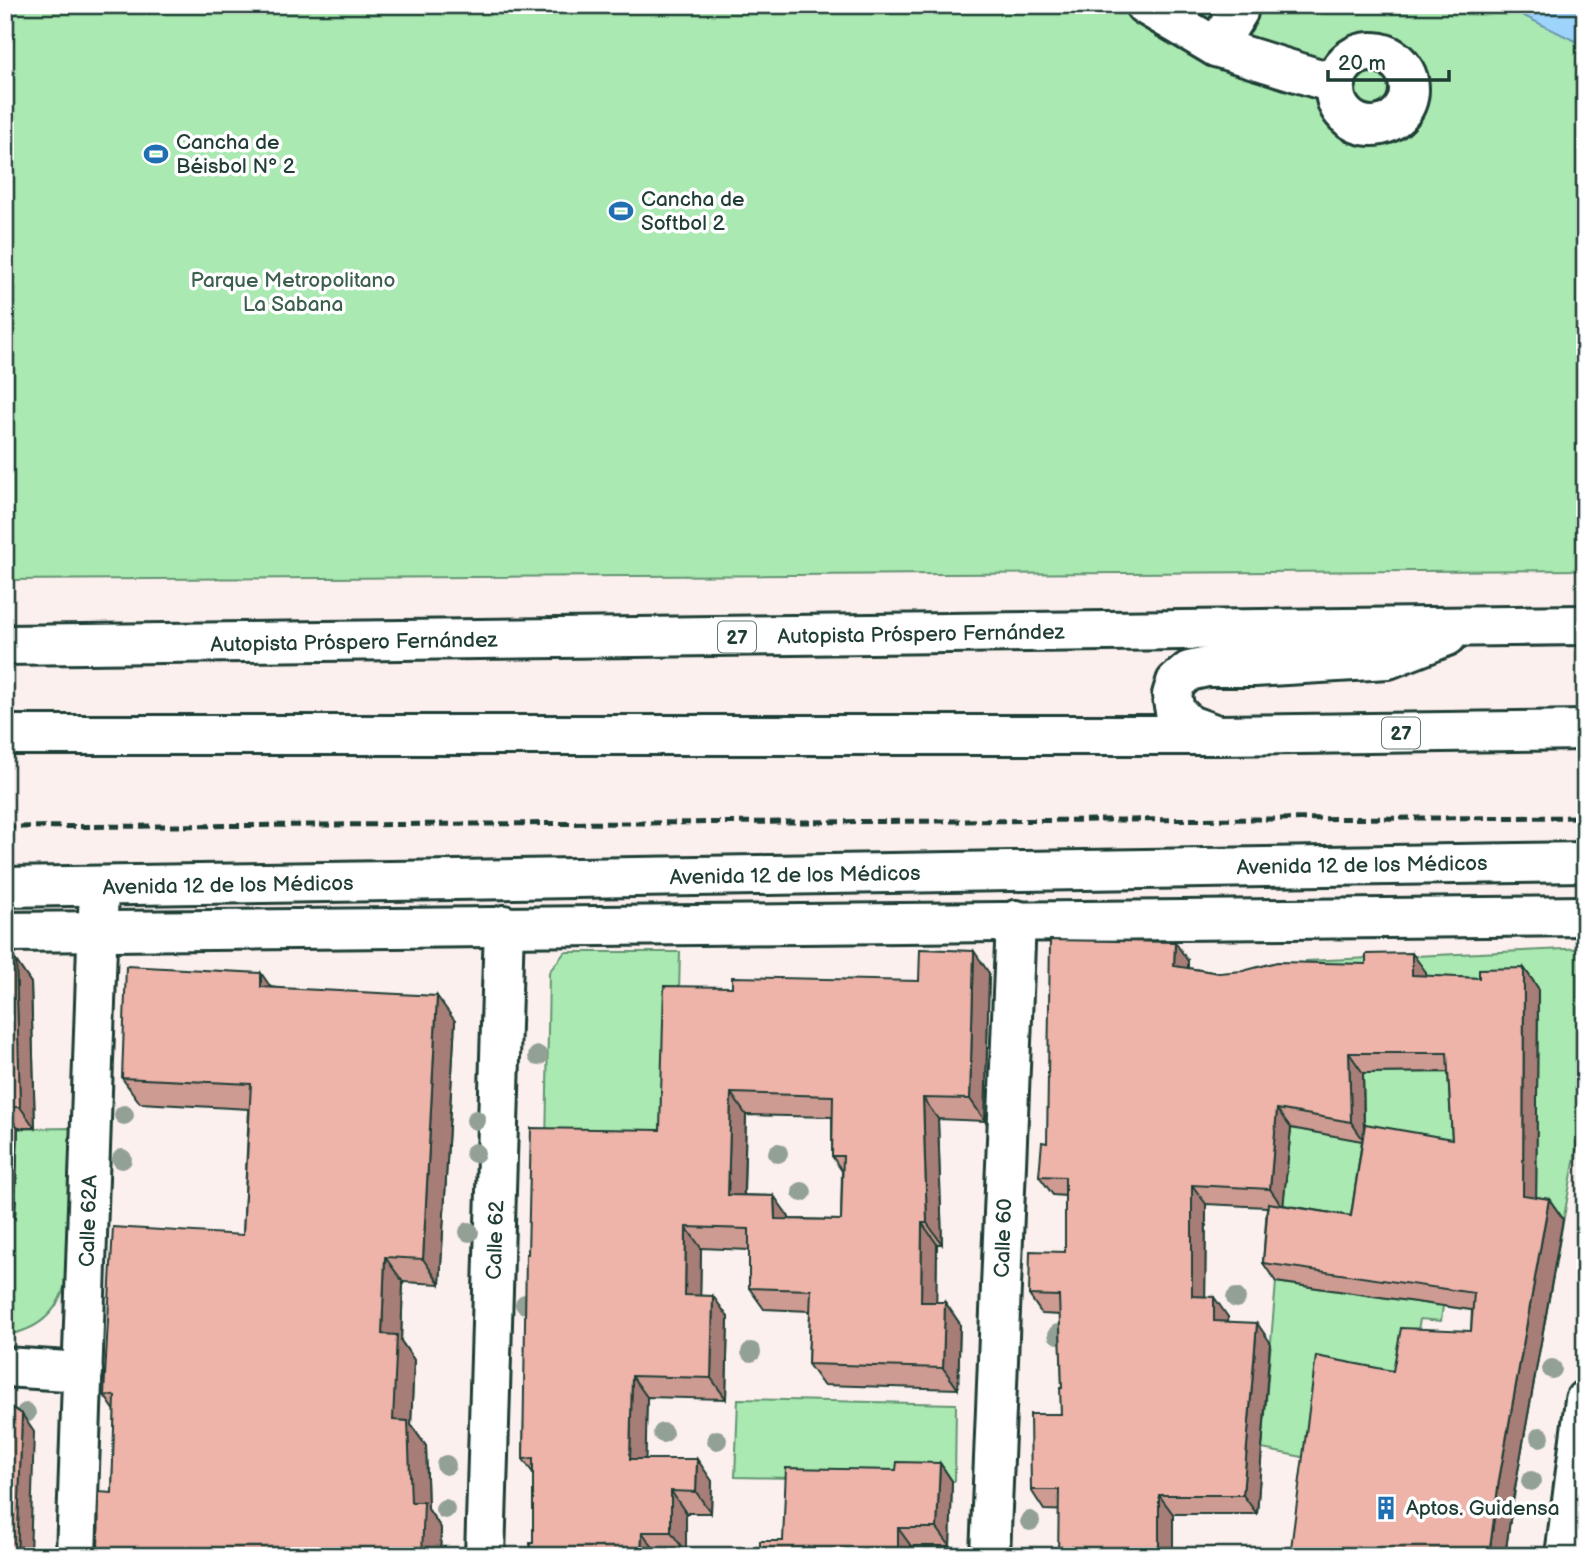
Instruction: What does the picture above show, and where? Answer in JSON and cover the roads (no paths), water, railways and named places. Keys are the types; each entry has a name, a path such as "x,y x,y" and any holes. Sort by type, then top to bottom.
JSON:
{"main road":[{"path":"1146,5 1216,47 1336,84"},
{"path":"1216,47 1238,12 1239,5"},
{"path":"5,624 261,643"},
{"name":"Autopista Próspero Fernández","path":"5,645 1585,625"},
{"path":"1217,735 1189,725 1175,711 1172,695 1176,681 1189,671 1208,667 1388,659 1469,627"},
{"name":"27","path":"5,735 1217,735 1585,730"},
{"name":"Avenida 12 de los Médicos","path":"5,887 1585,862"},
{"name":"Calle 62A","path":"76,1556 99,887"},
{"name":"Avenida 12 de los Médicos","path":"5,932 1585,916"},
{"name":"Calle 60","path":"990,1556 1016,920"},
{"name":"Calle 62","path":"485,1556 504,925"},
{"path":"5,1367 83,1372"},
{"path":"1565,1556 1585,1400"}],"water":[{"path":"1513,5 1585,5 1585,46 1518,13"}],"railway":[{"path":"5,827 1585,817"}],"place":[{"name":"Cancha de Béisbol Nº 2","path":"156,154"},
{"name":"Cancha de Softbol 2","path":"621,211"},
{"name":"Aptos. Guidensa","path":"1386,1508"}],"park label":[{"name":"Parque Metropolitano La Sabana","path":"293,292"}]}
